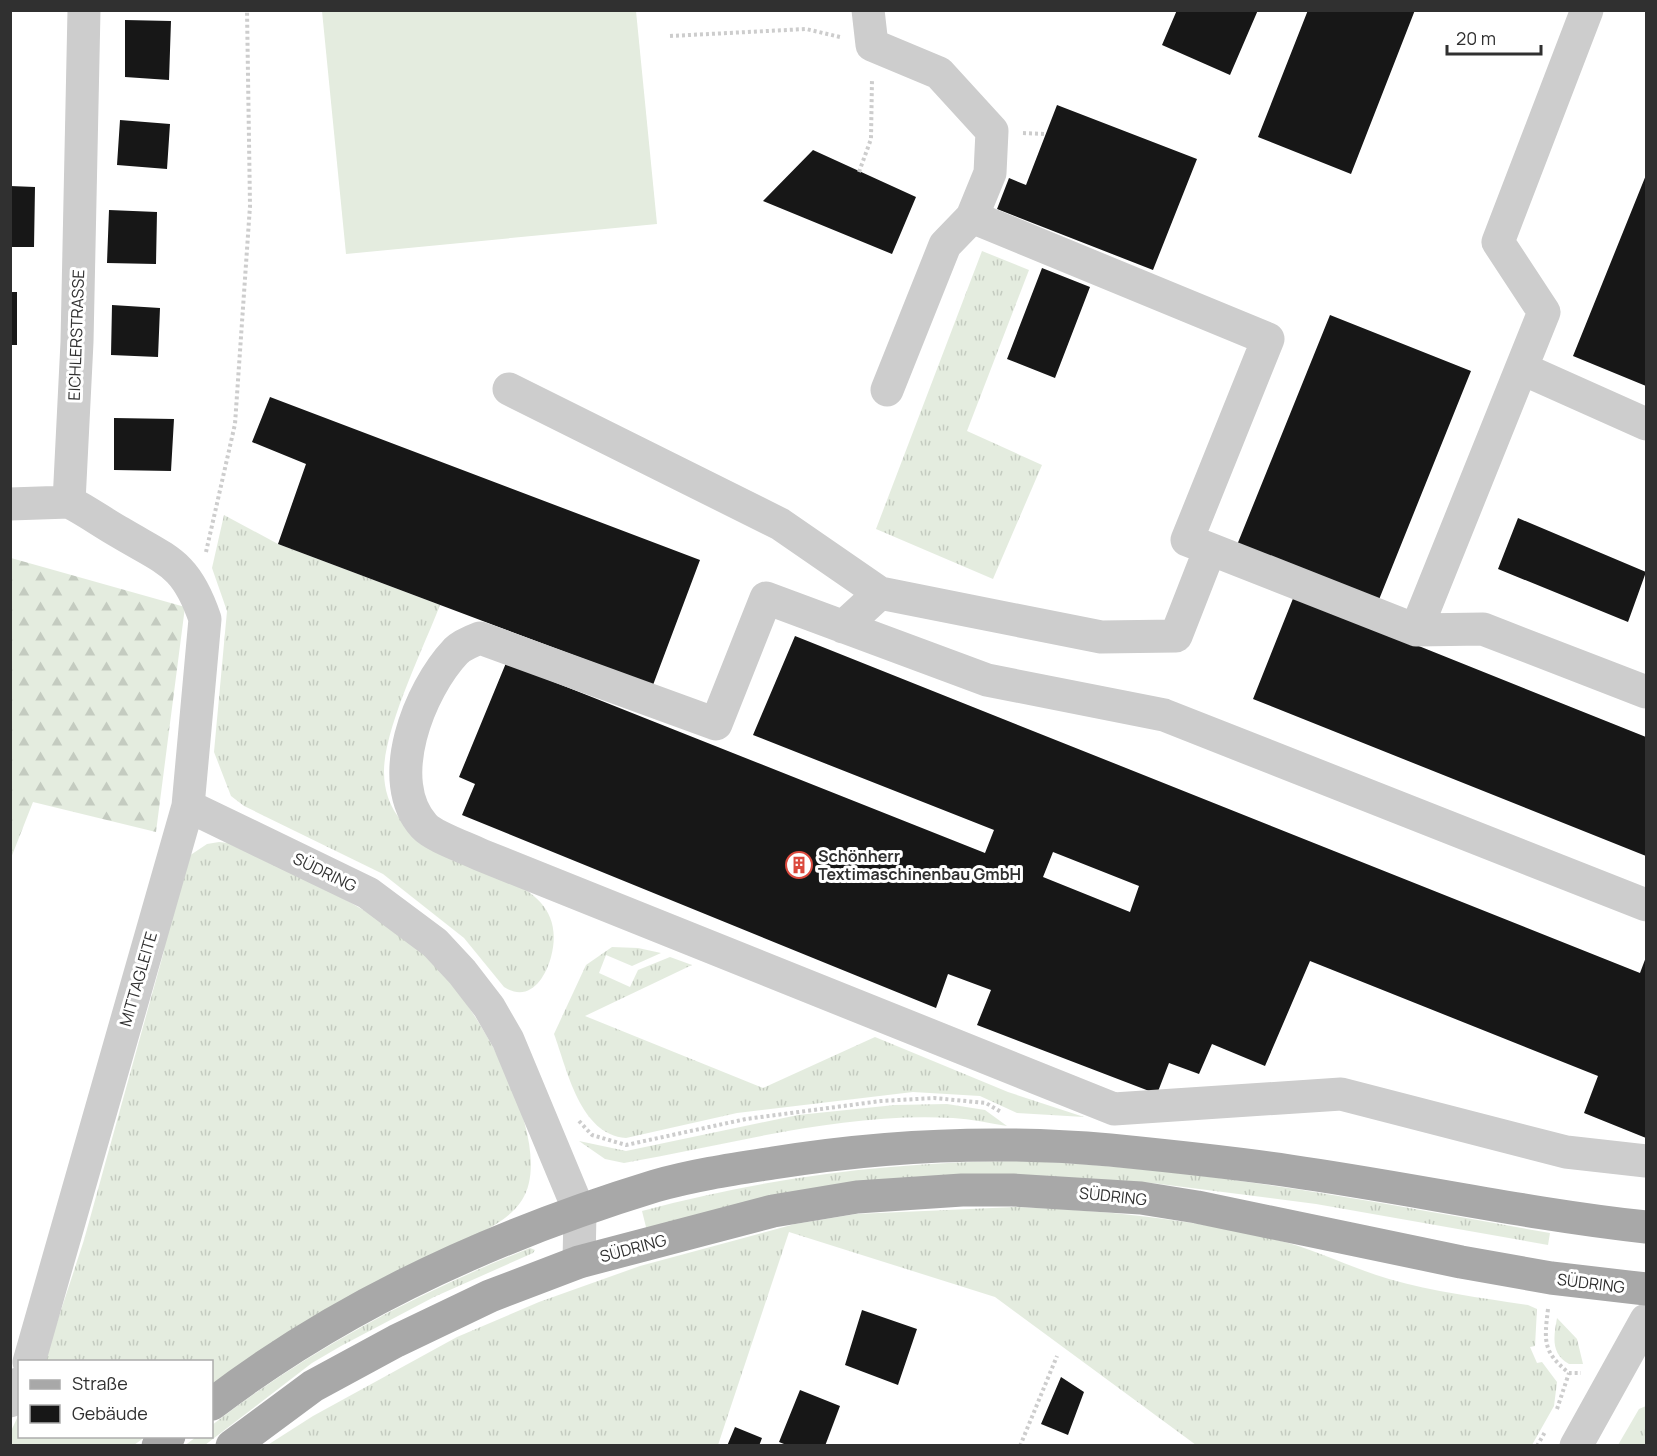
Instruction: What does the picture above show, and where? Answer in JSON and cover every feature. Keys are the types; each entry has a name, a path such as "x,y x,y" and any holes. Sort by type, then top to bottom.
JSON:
{"main road":[{"path":"213,1403 305,1341 408,1284 459,1259 658,1186 746,1167 833,1153 922,1146 1021,1145 1106,1150 1291,1171 1562,1218 1647,1227"},
{"name":"SÜDRING","path":"232,1446 313,1386 396,1341 490,1296 579,1262 731,1222 816,1203 885,1194 1013,1190 1084,1192 1197,1207 1544,1277 1647,1289"}],"street":[{"name":"EICHLERSTRASSE","path":"69,502 77,342 84,10"},
{"path":"868,10 872,45 939,73 992,131 990,173 972,217 945,245 886,390"},
{"path":"1416,630 1523,369 1544,312 1498,242 1587,10"},
{"path":"972,217 1268,339 1187,540 1416,630 1483,629 1647,692"},
{"path":"1523,369 1647,424"},
{"path":"509,389 780,524 880,593 1101,637 1176,636 1210,549"},
{"path":"10,504 69,502 164,556 181,571 196,591"},
{"name":"MITTAGLEITE","path":"30,1360 188,806 205,619 196,591"},
{"path":"843,627 880,593"},
{"path":"1647,905 1164,715 987,680 766,598 716,724 480,638 458,649 430,684 416,721 405,768 407,801 425,827 481,855 1114,1109 1341,1094 1566,1152 1647,1161"},
{"name":"SÜDRING","path":"188,806 368,893 435,943 482,998 508,1040 580,1213 579,1262"},
{"path":"1576,1446 1616,1371 1647,1320"},
{"path":"10,1401 18,1387"}],"path":[{"path":"196,591 216,514 235,424 250,206 247,10"},
{"path":"670,36 806,29 872,45 871,139 859,172"},
{"path":"1547,1316 1546,1346 1552,1359 1569,1373 1616,1371"},
{"path":"1020,1446 1057,1356"},
{"path":"1552,1418 1569,1373"},
{"path":"1537,1446 1547,1427"}],"green space":[{"path":"322,11 636,11 657,224 346,254"},
{"path":"982,251 1029,270 967,431 1042,465 993,579 876,529"},
{"path":"224,515 278,544 440,605 397,712 385,755 384,773 393,808 415,834 445,852 511,881 537,899 552,923 551,957 545,973 535,986 521,992 504,987 464,938 383,874 244,806 231,796 214,752 227,611 212,568"},
{"path":"11,558 185,607 156,832 33,802 11,858"},
{"path":"228,843 331,892 403,936 444,974 486,1034 505,1070 520,1107 529,1143 530,1174 522,1200 508,1216 499,1222 450,1246 213,1384 213,1360 45,1360 84,1240 164,951 153,948 189,856 207,844"},
{"path":"612,947 638,948 661,953 632,966 606,955 599,973 630,987 638,970 670,957 692,965 585,1016 763,1088 875,1037 1008,1092 1084,1117 1017,1113 980,1096 913,1092 737,1113 626,1138 610,1134 586,1113 570,1081 554,1034 586,965"},
{"path":"947,1104 985,1110 1007,1126 953,1118 911,1117 870,1120 787,1131 624,1163 605,1159 579,1141 626,1151 798,1115 895,1105"},
{"path":"1020,1161 1154,1170 1220,1178 1352,1198 1550,1233 1548,1245 1316,1204 1152,1183 1026,1175 647,1231 642,1211 736,1189 829,1174 923,1164"},
{"path":"1015,1207 1114,1213 1212,1226 1291,1244 1406,1284 1528,1305 1537,1309 1535,1346 1530,1347 1537,1363 1542,1362 1557,1382 1554,1406 1532,1445 1196,1445 995,1297 789,1232 718,1445 266,1446 313,1416 457,1337 539,1302 640,1266 795,1224 856,1214"},
{"path":"530,1248 535,1250 533,1253 434,1297 341,1346 312,1363 205,1445 184,1446 195,1438 213,1438 213,1424 286,1372 325,1348 405,1304"},
{"path":"1557,1318 1577,1339 1583,1364 1569,1364 1559,1355 1554,1338"},
{"path":"1646,1406 1646,1445 1618,1445 1639,1409"},
{"path":"18,1416 18,1438 144,1438 134,1445 11,1446 11,1431"}],"building":[{"path":"1177,10 1258,10 1230,75 1162,45"},
{"path":"1308,10 1415,10 1351,174 1258,137"},
{"path":"125,20 171,21 169,80 125,77"},
{"path":"1057,105 1197,159 1153,270 997,209 1009,178 1026,185"},
{"path":"120,120 170,124 167,169 117,165"},
{"path":"813,150 916,197 892,254 763,201"},
{"path":"1646,175 1646,386 1573,356"},
{"path":"10,186 35,187 34,247 10,247"},
{"path":"109,210 157,212 156,264 107,263"},
{"path":"1042,268 1090,287 1055,378 1007,359"},
{"path":"10,292 17,292 17,345 10,345"},
{"path":"112,305 160,308 158,357 111,355"},
{"path":"1330,315 1471,371 1378,602 1237,545"},
{"path":"270,397 700,560 653,685 278,544 306,464 252,442"},
{"path":"114,418 174,419 171,471 114,470"},
{"path":"1518,518 1646,572 1628,622 1498,569"},
{"path":"1294,596 1646,737 1646,856 1253,699"},
{"path":"795,636 1640,973 1646,957 1646,1138 1584,1113 1598,1076 1310,961 1265,1066 1212,1044 1199,1074 1169,1063 1157,1094 977,1025 991,990 948,974 936,1008 462,815 475,784 459,777 506,663 985,853 994,830 753,735","holes":["1053,852 1139,886 1130,912 1043,877"]},
{"path":"862,1310 917,1329 898,1385 845,1365"},
{"path":"1061,1377 1084,1392 1068,1435 1041,1424"},
{"path":"800,1390 840,1406 825,1446 789,1446 779,1442"},
{"path":"735,1427 762,1438 759,1446 727,1446"}],"place":[{"name":"Schönherr Textimaschinenbau GmbH","path":"799,865"}]}
